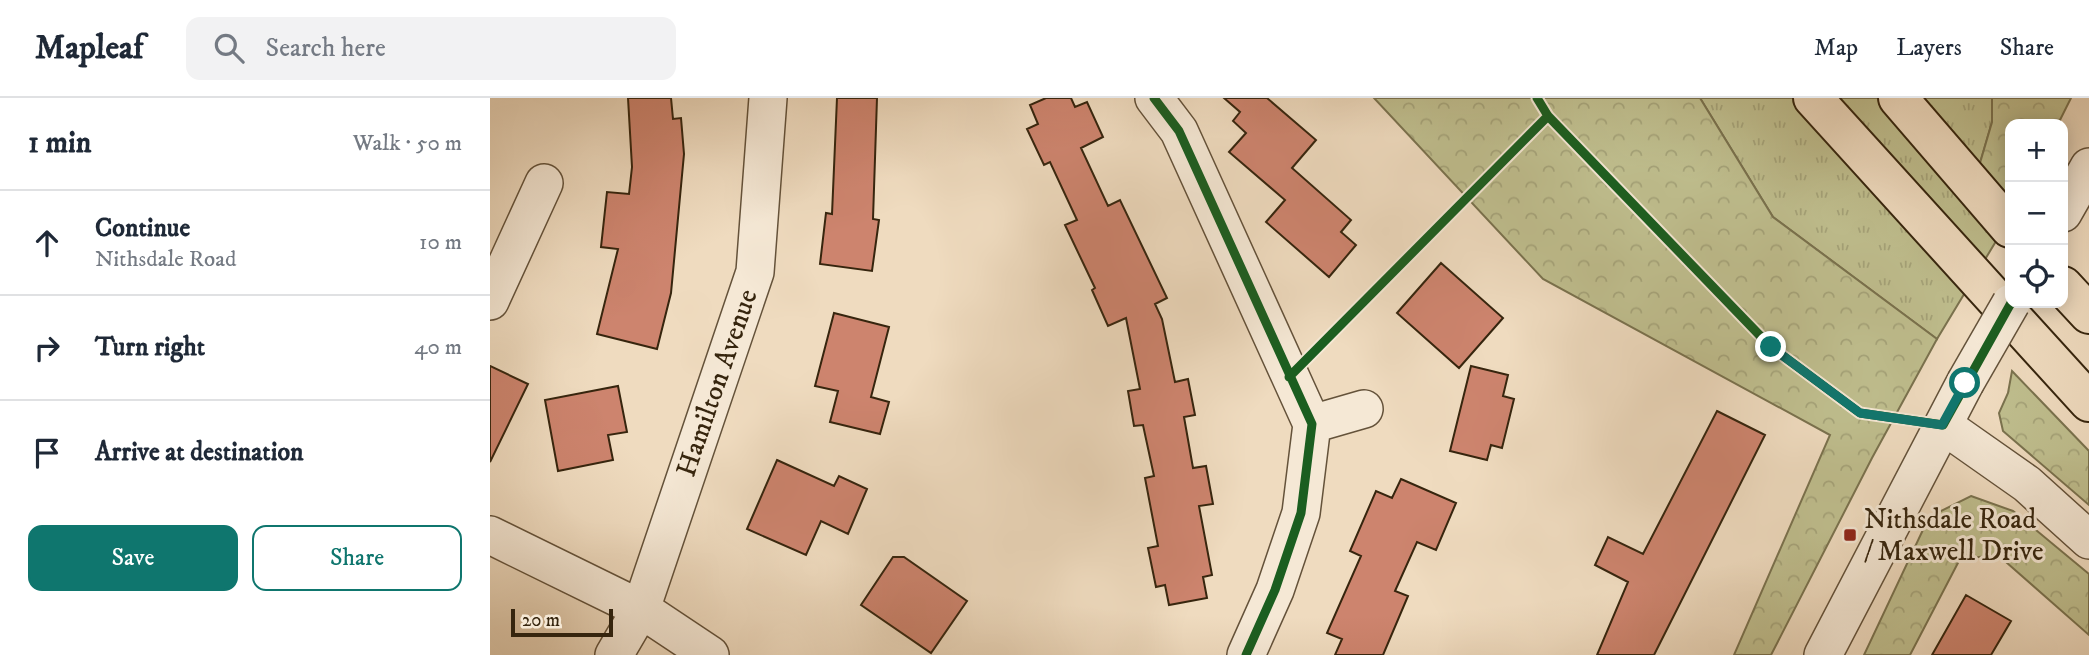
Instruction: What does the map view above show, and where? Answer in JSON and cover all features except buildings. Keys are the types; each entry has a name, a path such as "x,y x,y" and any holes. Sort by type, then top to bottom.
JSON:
{"highway":[{"path":"1813,98 2089,402"},
{"path":"1898,98 2005,222"},
{"path":"2068,291 2089,314"}],"street":[{"name":"Hamilton Avenue","path":"614,655 641,609 755,272 768,98"},
{"path":"1154,98 1179,131 1312,424 1301,513 1275,590 1246,655"},
{"path":"2068,204 2089,167"},
{"path":"490,301 544,183"},
{"path":"1823,655 1942,425 2008,308"},
{"path":"1312,424 1364,409"},
{"path":"1942,425 2027,484 2089,540"},
{"path":"490,535 641,609 710,655"}],"green space":[{"path":"1374,98 1700,98 1773,217 1937,339 1872,458 1771,655 1734,655 1830,435 1543,279"},
{"path":"1700,98 1992,98 1992,122 1980,163 2005,196 2005,226 1937,339 1773,217"},
{"path":"1992,98 2071,98 2060,119 2005,119 2005,196 1980,163 1992,122"},
{"path":"2012,371 2089,451 2089,505 2003,431 1999,413 2008,393"},
{"path":"1971,496 2013,511 2089,574 2089,635 1998,555 1960,559 1910,655 1864,655 1929,517"}],"cycle path":[{"path":"1154,98 1179,131 1312,424 1301,513 1275,590 1246,655"},
{"path":"1537,98 1548,116 1771,347 1860,413 1943,425 2008,308"},
{"path":"1289,377 1548,116"}],"place":[{"name":"Nithsdale Road / Maxwell Drive","path":"1850,535"}],"route":[{"path":"1771,347 1860,413 1942,425 1965,383"}]}
